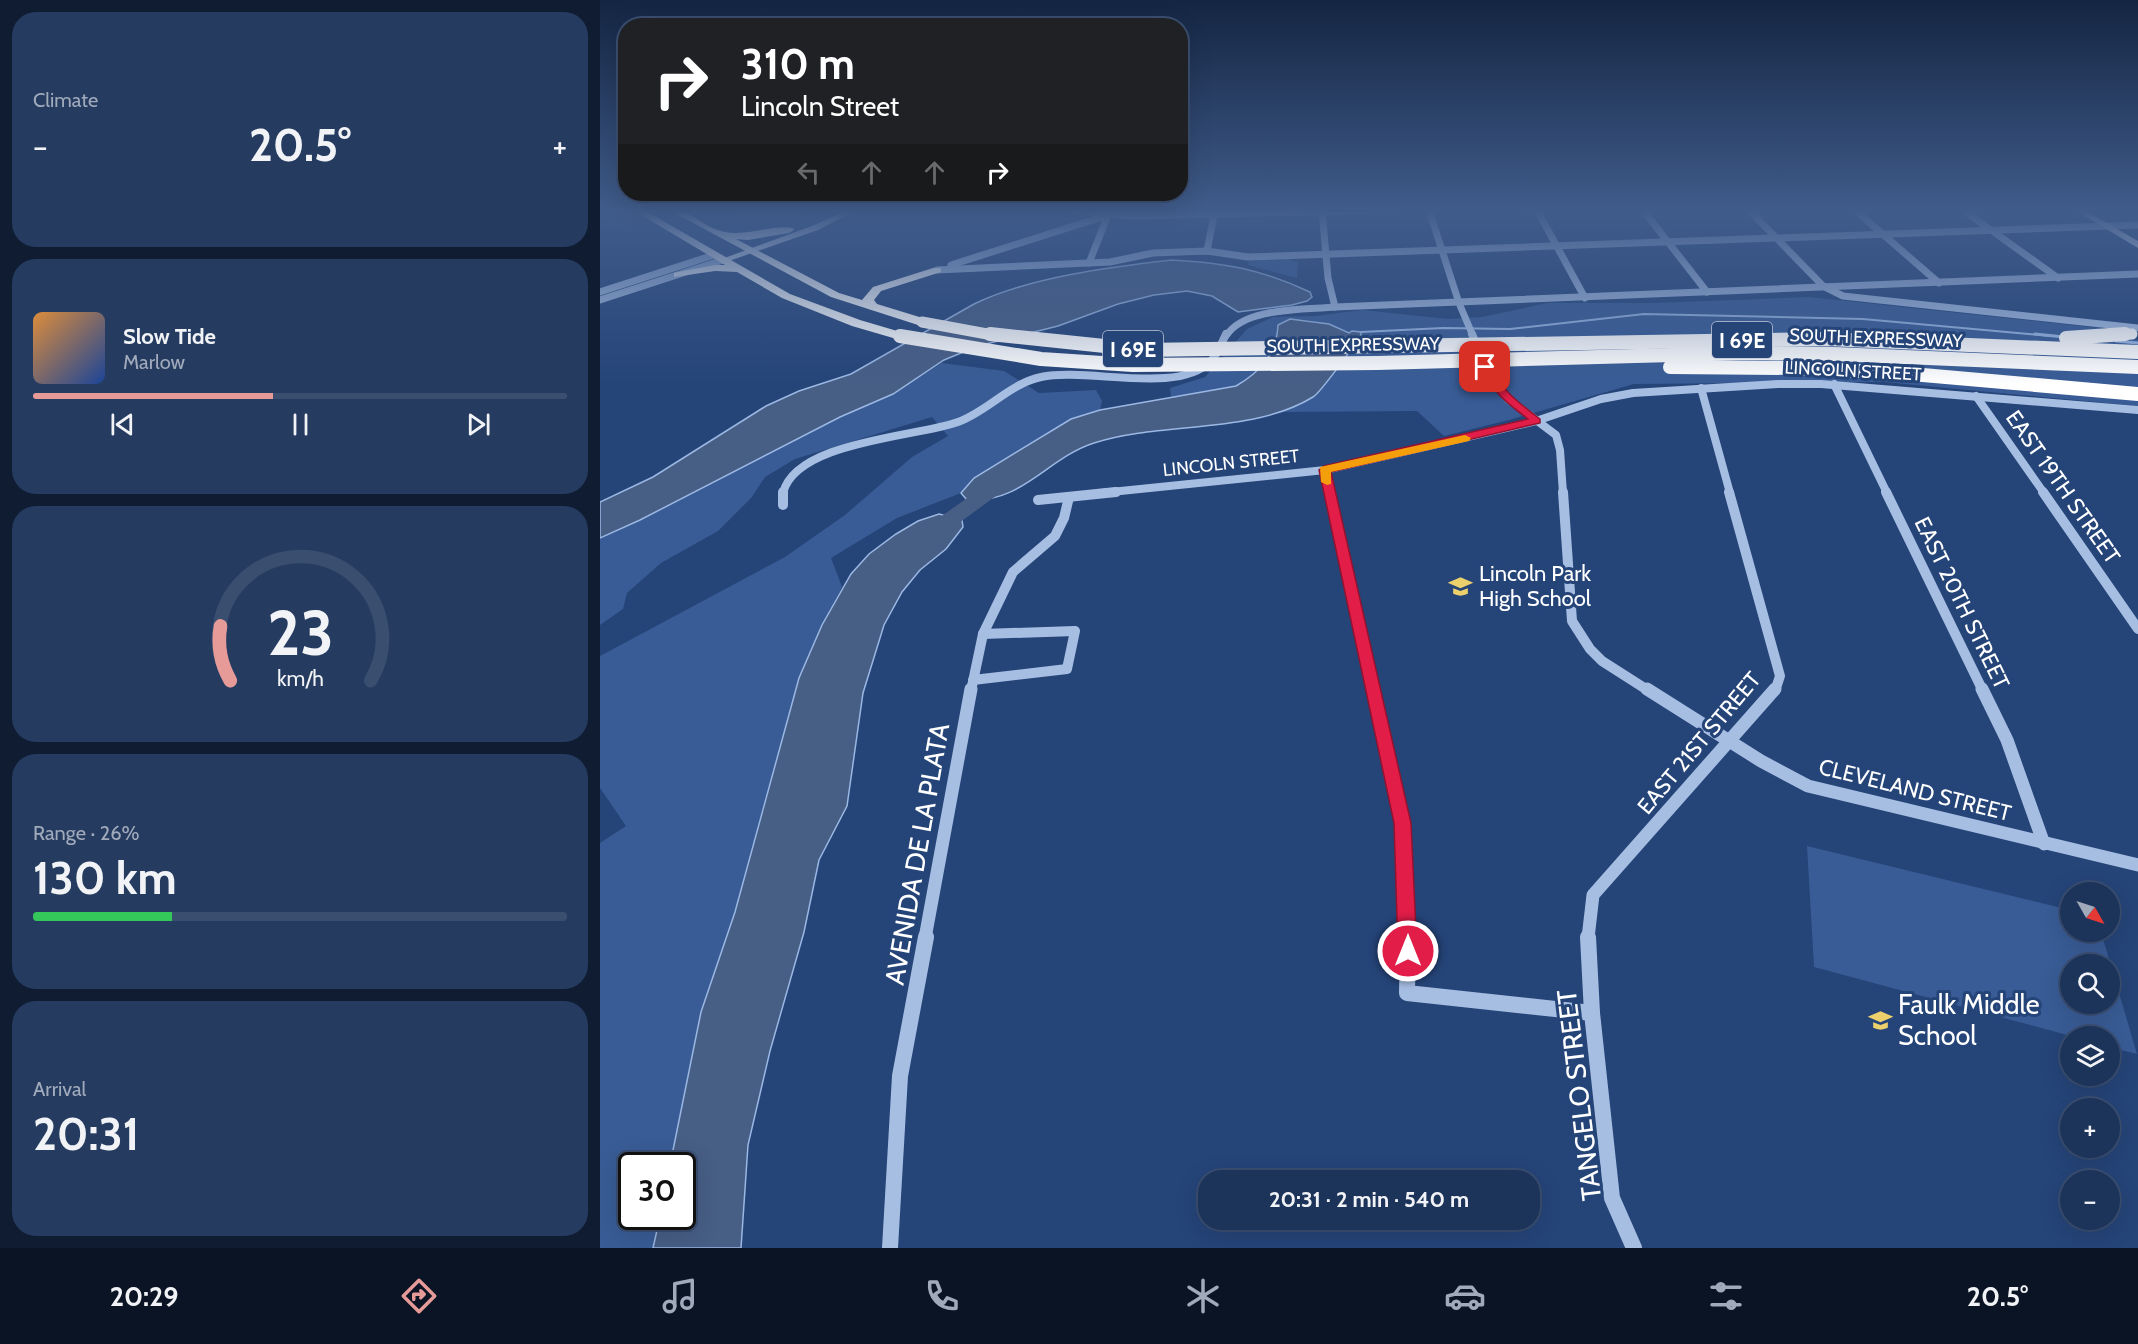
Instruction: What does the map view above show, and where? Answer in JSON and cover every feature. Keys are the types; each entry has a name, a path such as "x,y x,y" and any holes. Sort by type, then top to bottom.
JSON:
{"highway":[{"path":"678,275 714,268"},
{"path":"718,268 739,270"},
{"name":"SOUTH EXPRESSWAY","path":"736,268 786,296 818,310 900,336 988,352 1102,364 1176,366 1377,363 1747,353 1834,354 2138,367"},
{"name":"SOUTH EXPRESSWAY","path":"782,268 836,296 922,322 1009,338 1123,348 1212,350 1828,339 2138,352"},
{"path":"874,308 868,300 877,289 937,270"},
{"path":"1345,347 1662,332 1788,329 1846,328 2082,338 2136,332"},
{"path":"1377,363 1795,368 1900,373 2138,394"}],"street":[{"path":"600,292 671,268"},
{"path":"600,300 693,268"},
{"path":"937,270 942,268"},
{"path":"937,270 975,268"},
{"path":"1328,268 1335,307"},
{"name":"CLEVELAND STREET","path":"1448,268 1472,337 1492,382 1508,399 1556,435 1560,450 1572,621 1590,649 1602,661 1761,762 1818,790 2138,865"},
{"path":"1568,268 1585,298"},
{"path":"1689,268 1707,292"},
{"path":"1806,268 1823,286 1843,296 2136,332"},
{"path":"1922,268 1939,283"},
{"path":"2044,268 2058,278"},
{"path":"783,505 781,497 783,489 796,472 860,443 957,423 969,418 1000,395 1028,381 1053,375 1169,378 1183,375 1206,365 1214,358 1227,333 1242,321 1265,315 1335,307 2138,274"},
{"name":"LINCOLN STREET","path":"1038,500 1324,470 1536,421 1601,399 1633,393 1778,384 1833,384 2138,410"},
{"name":"EAST 20TH STREET","path":"1833,384 2007,740 2044,844"},
{"name":"EAST 21ST STREET","path":"1588,933 1593,895 1658,824 1728,741 1774,693 1780,676 1701,388"},
{"name":"EAST 19TH STREET","path":"1976,396 2138,629"},
{"path":"1324,470 1402,823 1408,931 1407,993 1592,1013"},
{"name":"AVENIDA DE LA PLATA","path":"890,1248 900,1076 983,634 1013,572 1056,536 1064,518 1069,497"},
{"path":"973,680 1068,669 1076,631 983,634"},
{"name":"TANGELO STREET","path":"1588,933 1592,1013 1612,1198 1634,1248"}],"shaded area":[{"path":"1239,268 1292,284 1310,292 1312,297 1307,301 1292,305 1238,312 1212,296 1187,291 1154,295 1118,304 1058,326 978,346 944,360 893,394 840,417 640,520 600,538 600,502 653,477 766,406 799,391 851,374 974,304 1045,280 1097,270"},
{"path":"1260,268 1298,268 1297,278"},
{"path":"1809,297 2100,328 2138,340 2138,406 1884,382 1634,384 1444,436 1417,411 1283,412 1315,396 1361,337 1361,332 1349,333 1306,320 1288,321 1278,325 1271,353 1259,369 1244,382 1220,390 1171,397 1170,388 1205,377 1247,329 1273,317 1315,316 1362,310 1448,319 1482,317 1548,303 1656,303"},
{"path":"1290,319 1329,324 1349,333 1361,332 1361,337 1313,397 1289,409 1262,417 1120,436 1094,443 1077,450 1019,488 1003,495 967,500 961,493 974,478 1071,419 1100,410 1236,386 1253,375 1266,361 1274,345 1278,325"},
{"path":"942,363 1004,371 1039,393 1096,390 1102,401 1100,410 1071,419 974,478 961,493 897,518 831,558 842,587 822,625 799,678 735,912 701,1012 673,1152 618,1152 618,1230 657,1230 653,1248 600,1248 600,843 626,826 600,788 600,656 785,557 845,515 912,457 948,436 932,417 795,459 765,477 752,497 718,531 661,563 627,593 623,609 600,625 600,538 640,520 840,417 893,394"},
{"path":"939,514 962,520 963,527 946,549 920,570 902,592 884,625 863,693 847,806 819,860 804,932 770,1051 748,1145 741,1248 653,1248 657,1230 696,1230 696,1152 673,1152 701,1012 735,912 799,678 822,625 851,574 869,554 918,521"},
{"path":"1807,846 2060,908 2060,942 2104,942 2107,954 2060,954 2060,1014 2120,1014 2120,996 2137,1054 2120,1050 2120,1026 2060,1026 2060,1033 1814,967"}],"waterway":[{"path":"1361,332 1443,328 1510,329 1644,314 1863,319 2052,336"},
{"path":"2035,334 2064,337"},
{"path":"2116,341 2138,343"},
{"path":"930,534 1000,484"}],"slow traffic":[{"path":"1327,482 1324,470 1465,438"}],"place":[{"name":"Lincoln Park High School","path":"1461,586"},
{"name":"Faulk Middle School","path":"1880,1020"}],"route":[{"path":"1408,951 1402,823 1324,470 1536,421 1508,399 1492,382 1485,367"}]}
